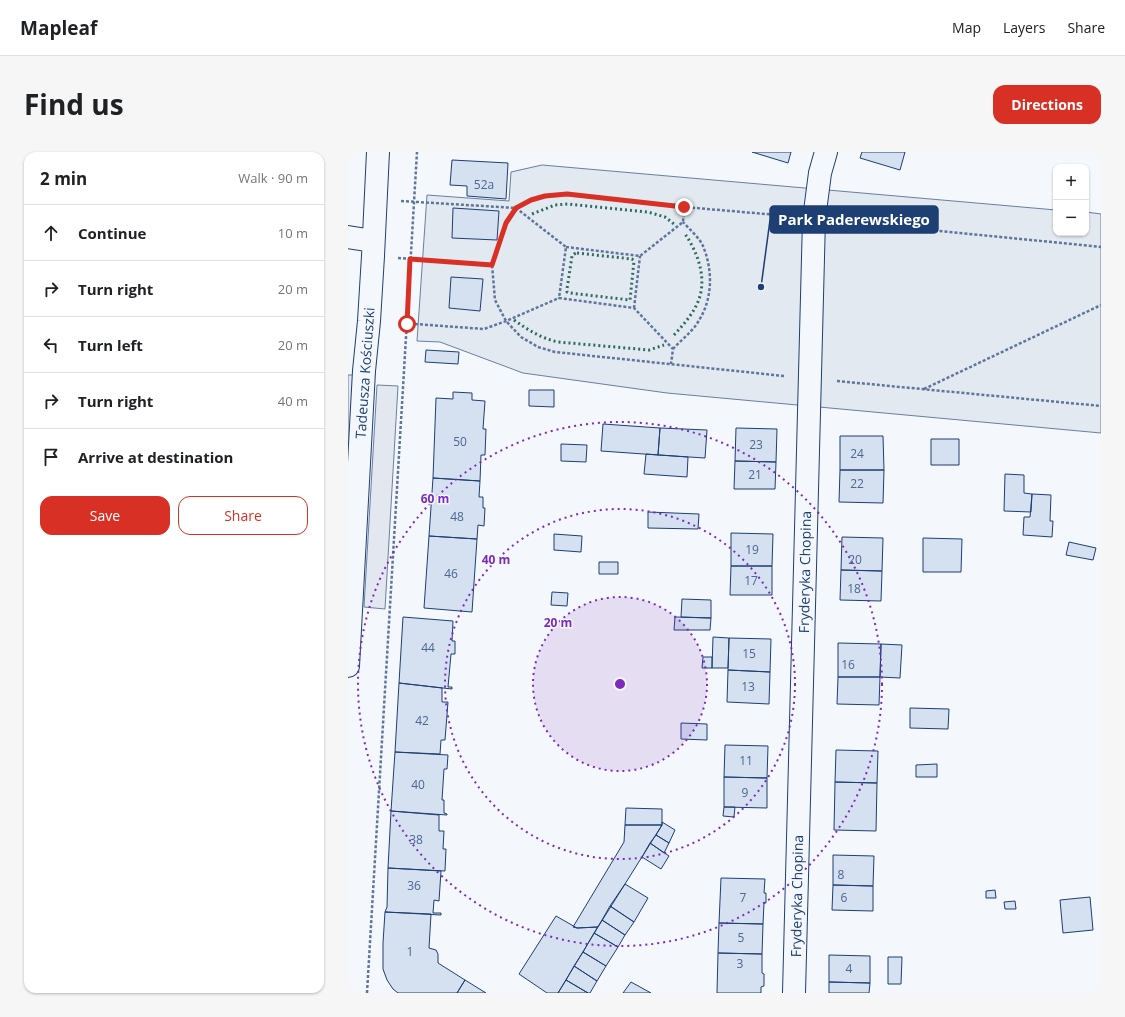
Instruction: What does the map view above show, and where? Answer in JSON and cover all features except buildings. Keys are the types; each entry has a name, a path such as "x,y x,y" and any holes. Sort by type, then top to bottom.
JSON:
{"street":[{"name":"Tadeusza Kościuszki","path":"348,666 364,370 369,321 378,152"},
{"name":"Fryderyka Chopina","path":"794,993 814,219 820,173 826,152"},
{"path":"348,237 373,248"}],"path":[{"path":"367,993 417,152"},
{"path":"1101,247 684,207 567,194 545,196 531,200 516,208 506,223 492,265 495,300 506,321 521,337 538,347 555,352 1101,406"},
{"path":"375,199 516,208 566,247 640,256"},
{"path":"672,364 673,349 698,323 710,297 710,271 702,244 683,222 684,207"},
{"path":"634,308 640,256 683,222"},
{"path":"559,298 566,247"},
{"path":"373,248 410,259 492,265"},
{"path":"415,324 484,329 559,298 634,308 673,349"},
{"path":"924,389 1101,305"}],"shaded area":[{"path":"542,165 1053,210 1053,236 1089,236 1089,212 1101,214 1101,433 667,393 523,373 440,342 417,341 427,195 509,201 511,172"},
{"path":"348,375 354,375 348,473"},
{"path":"377,385 398,386 385,609 364,607"}],"hedge":[{"path":"532,214 555,205 568,204 648,212 665,217 674,224"},
{"path":"674,335 692,314 699,299 702,282 700,265 697,256 685,234"},
{"path":"577,253 632,259 634,261 630,300 567,292 572,256 577,253"},
{"path":"514,320 535,333 558,342 649,350 664,345"}],"place":[{"name":"Park Paderewskiego","path":"761,287"}],"route":[{"path":"407,324 410,259 492,265 506,223 516,208 531,200 545,196 567,194 684,207"}]}
